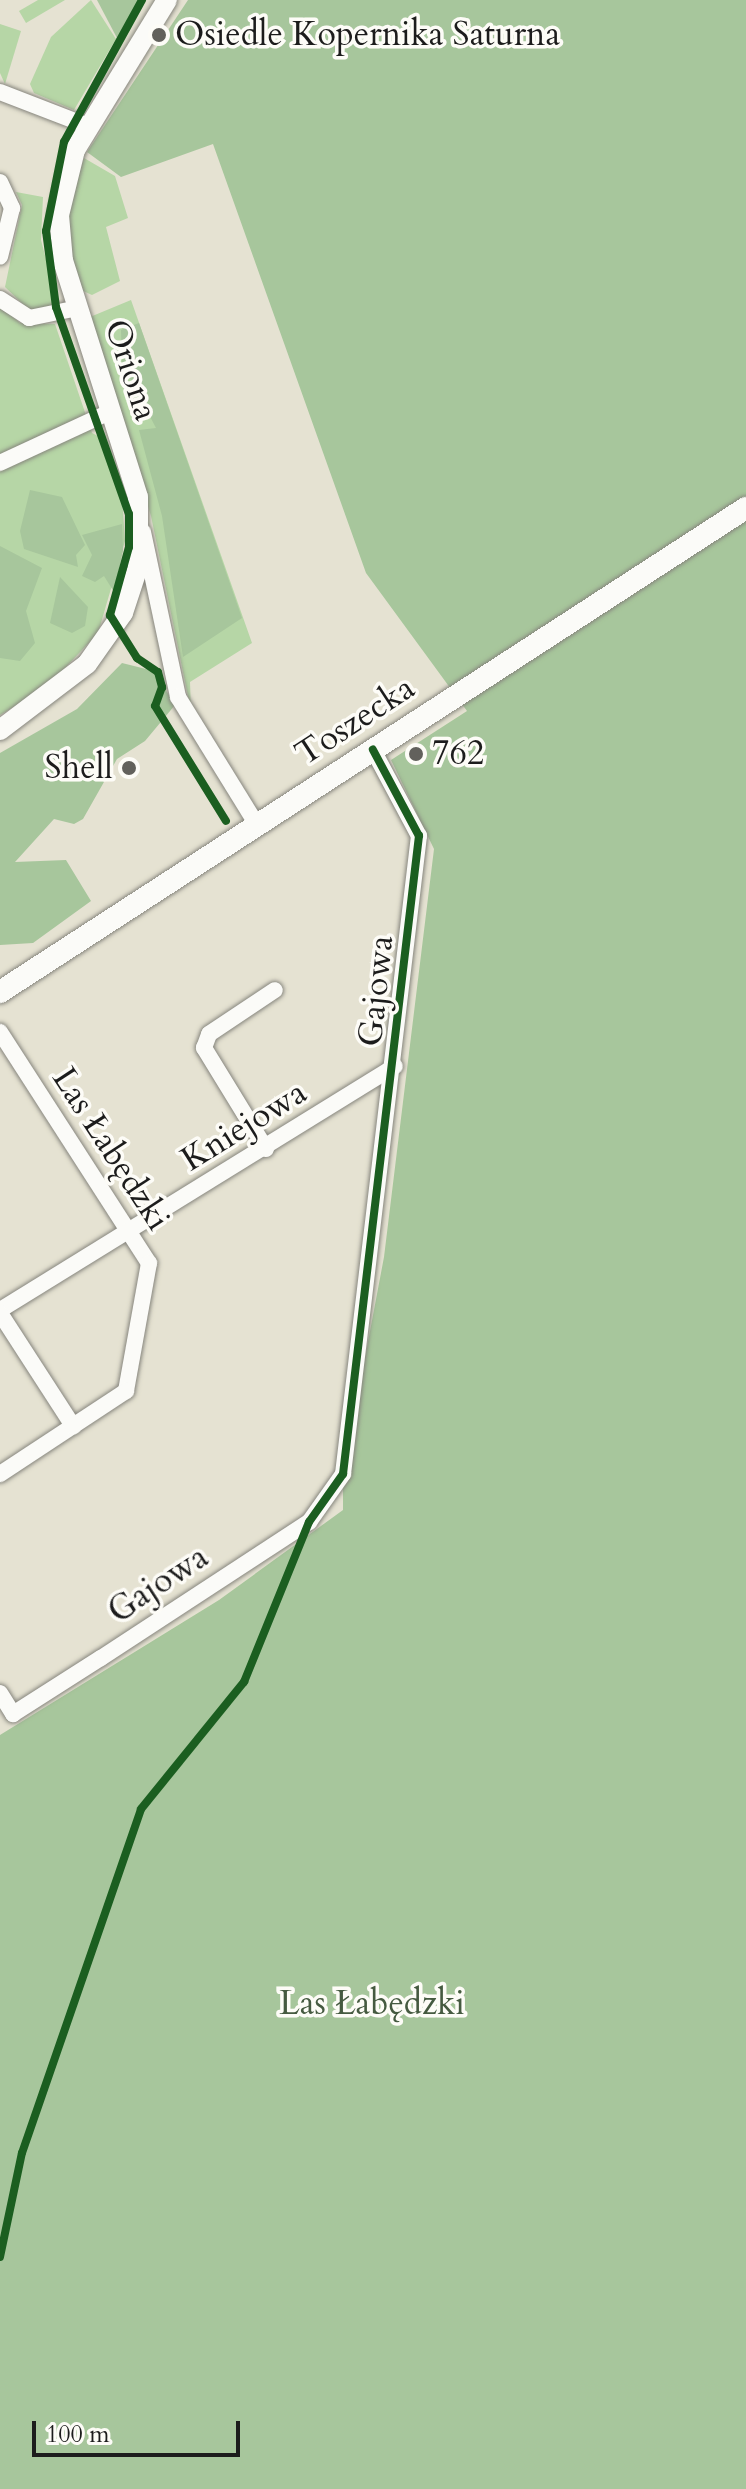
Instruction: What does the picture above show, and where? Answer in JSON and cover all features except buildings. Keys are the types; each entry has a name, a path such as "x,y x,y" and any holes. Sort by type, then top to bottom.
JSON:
{"main road":[{"name":"Toszecka","path":"0,992 746,508"}],"street":[{"name":"Oriona","path":"0,730 52,696 107,640 134,584 141,523 112,411 78,308 59,215 66,170 88,126 167,0"},
{"path":"0,92 88,126"},
{"path":"0,182 12,208 0,257"},
{"path":"0,299 29,318 78,308"},
{"path":"0,463 112,411"},
{"path":"141,523 178,697 257,825"},
{"name":"Gajowa","path":"0,1693 13,1714 329,1503 343,1474 395,1066 419,836 373,750"},
{"path":"266,1149 204,1048 209,1034 275,990"},
{"name":"Las Łabędzki","path":"0,1033 149,1263 126,1391 0,1474"},
{"name":"Kniejowa","path":"0,1311 266,1149 395,1066"},
{"path":"0,1311 73,1426"}],"green space":[{"path":"38,0 65,0 26,23 19,11"},
{"path":"91,0 116,39 74,110 34,93 30,84 51,37"},
{"path":"97,0 142,0 117,38"},
{"name":"Las Łabędzki","path":"188,0 746,0 746,2489 0,2489 0,1735 219,1600 343,1510 343,1474 384,1257 434,849 391,760 467,711 366,573 213,144 121,177 87,152"},
{"path":"0,24 21,31 5,84 0,73"},
{"path":"84,158 115,176 128,218 106,227 120,281 92,295 81,290 71,261 66,213"},
{"path":"16,192 43,197 41,240 55,294 49,311 28,309 5,287 22,205"},
{"path":"131,300 252,643 190,682 191,711 151,516 90,317"},
{"path":"0,306 20,323 55,324 92,433 102,438 122,498 125,541 98,633 47,687 0,715"},
{"path":"139,323 242,618 183,657 162,516 139,430 156,428 122,363 121,330"},
{"path":"30,490 62,497 85,545 76,555 78,567 24,549 20,531"},
{"path":"122,524 123,551 114,592 104,576 95,582 82,576 92,555 82,535"},
{"path":"0,546 42,568 26,611 35,643 20,661 0,658"},
{"path":"60,577 88,607 85,626 72,633 50,623"},
{"path":"122,663 154,671 175,705 145,741 117,759 83,819 74,824 54,819 15,862 66,860 91,901 33,943 0,945 0,753 77,709"}],"cycle path":[{"path":"142,0 64,142 46,231 56,307 129,514 129,547 110,615 137,658 158,672 162,687 155,706 226,821"},
{"path":"0,2257 22,2153 141,1809 244,1682 309,1522 343,1474 419,836 373,750"}],"place":[{"name":"Osiedle Kopernika Saturna","path":"159,35"},
{"name":"762","path":"416,754"},
{"name":"Shell","path":"129,768"}]}
